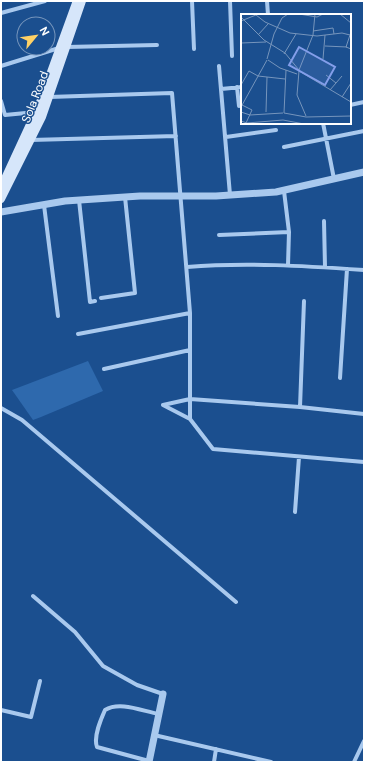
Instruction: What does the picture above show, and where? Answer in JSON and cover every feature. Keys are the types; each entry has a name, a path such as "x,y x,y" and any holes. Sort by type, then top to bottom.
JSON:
{"main road":[{"name":"Sola Road","path":"1,198 31,140 49,97 76,1"},
{"name":"Sola Road","path":"1,187 36,112 82,1"}],"street":[{"path":"1,13 29,3 45,1"},
{"path":"192,1 194,49"},
{"path":"230,1 232,56"},
{"path":"267,1 268,14"},
{"path":"1,66 63,47 157,45"},
{"path":"219,66 230,195"},
{"path":"221,90 240,87 239,106"},
{"path":"49,97 172,93 182,196 190,313 190,419"},
{"path":"1,101 6,114 36,112"},
{"path":"351,105 364,102"},
{"path":"323,124 334,179"},
{"path":"226,137 276,130"},
{"path":"284,147 364,132"},
{"path":"31,140 176,136"},
{"path":"1,212 79,200 125,197 230,195 284,190 364,172"},
{"path":"284,190 289,232 288,265"},
{"path":"101,298 135,293 125,197"},
{"path":"79,200 90,302 95,301"},
{"path":"44,205 58,316"},
{"path":"324,221 324,267"},
{"path":"219,235 289,232"},
{"path":"187,267 288,265 364,270"},
{"path":"340,378 347,269"},
{"path":"300,407 304,301"},
{"path":"78,334 190,313"},
{"path":"104,369 190,350"},
{"path":"364,414 300,407 190,399 163,405 190,419 213,449 364,462"},
{"path":"1,408 22,420 33,429 236,602"},
{"path":"295,512 299,457"},
{"path":"33,596 75,632 103,666 137,685 163,694 159,714 154,735 149,762 96,747 97,734 105,710 110,707 118,706 159,714"},
{"path":"1,710 31,717 40,681"},
{"path":"154,735 271,762"},
{"path":"354,762 364,741"},
{"path":"214,762 216,749"}],"shaded area":[{"path":"88,361 103,391 41,417 33,420 12,390"}]}
